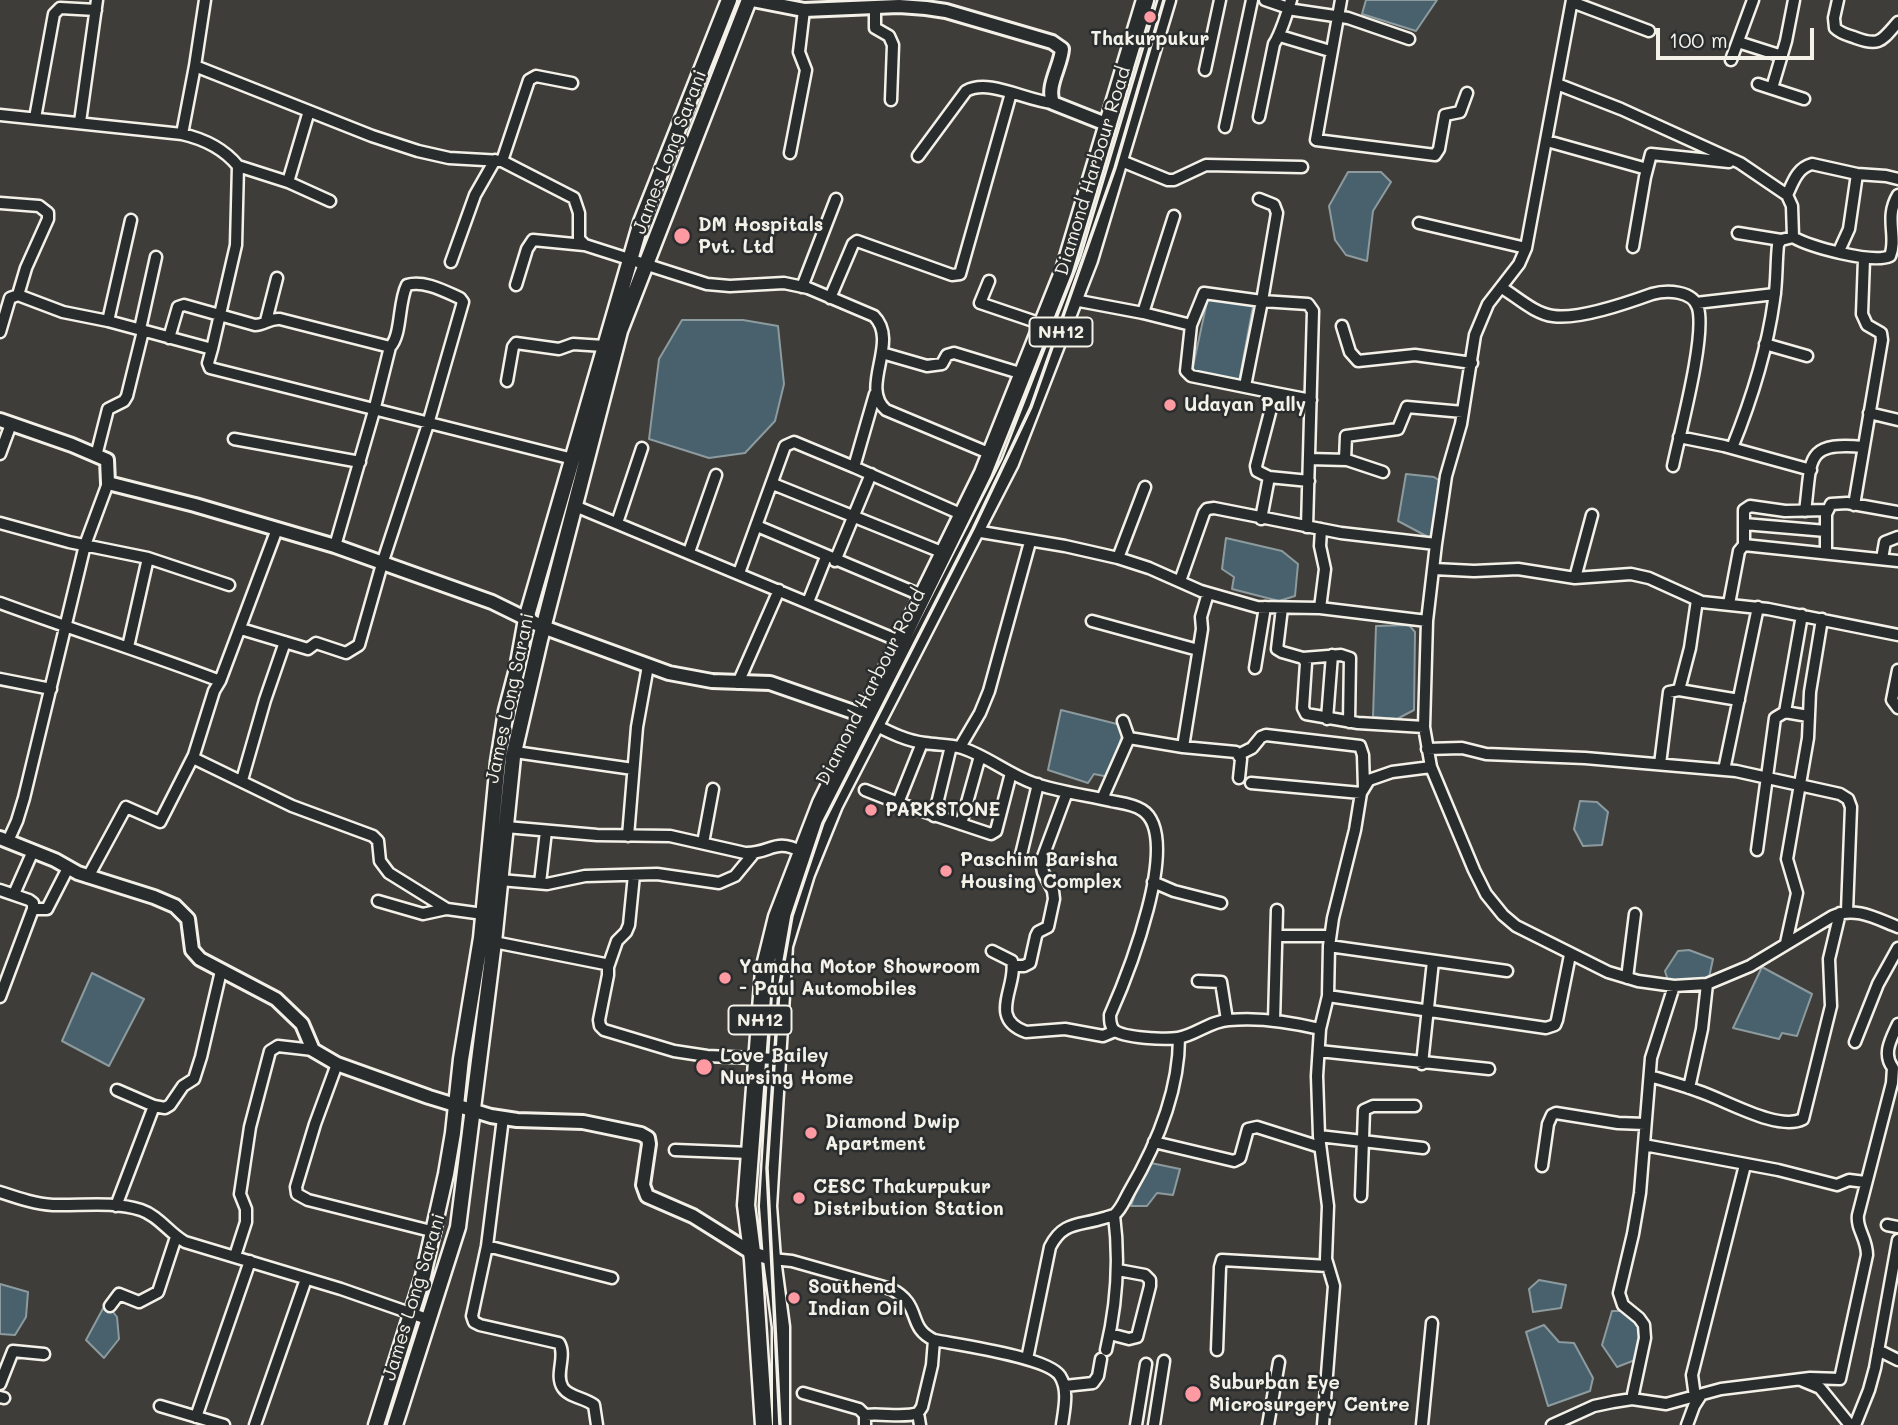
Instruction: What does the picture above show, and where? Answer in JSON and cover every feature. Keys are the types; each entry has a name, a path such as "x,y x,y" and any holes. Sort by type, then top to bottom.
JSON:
{"highway":[{"name":"Diamond Harbour Road","path":"908,645 923,596 982,477 1064,270 1145,0"},
{"name":"Diamond Harbour Road","path":"781,1425 781,1327 768,1206 784,946 806,874 870,721 908,645 975,531 1010,463 1089,260 1167,0"},
{"path":"1127,61 1147,67"},
{"path":"982,477 999,485"},
{"name":"Diamond Harbour Road","path":"764,1425 746,1205 764,970 777,917 821,803 870,721"}],"main road":[{"path":"376,1425 435,1232 453,1133 484,914 501,827 506,711 526,618 568,503 573,459 641,222 729,0"},
{"name":"James Long Sarani","path":"395,1425 458,1227 494,942 500,880 501,827 514,752 568,503 620,331 751,0"}],"street":[{"path":"182,134 205,0"},
{"path":"751,0 804,10 918,4 1058,45 1062,49 1062,56 1051,89 1053,103"},
{"path":"1205,70 1220,0"},
{"path":"1225,127 1252,0"},
{"path":"1265,0 1337,15 1409,39"},
{"path":"1341,0 1316,139 1435,155 1439,149 1445,115 1460,112 1467,93"},
{"path":"1731,60 1753,0"},
{"path":"1772,88 1794,0"},
{"path":"1838,0 1835,28 1862,41 1880,41 1898,22"},
{"path":"1649,31 1572,1 1526,248 1519,264 1488,304 1480,320 1475,335 1463,412 1446,476 1427,621 1424,727 1431,767 1455,829 1486,894 1503,915 1516,926 1608,972 1674,986 1707,984 1750,965 1843,912 1880,918 1898,927"},
{"path":"1259,117 1274,44 1280,36 1283,18 1290,4"},
{"path":"35,118 54,13 60,8 97,5 80,122"},
{"path":"869,5 877,32 889,36 893,45 891,100"},
{"path":"790,153 806,70 799,52 804,10"},
{"path":"1280,36 1330,51"},
{"path":"1738,42 1782,56"},
{"path":"195,66 372,136 418,151 449,158 498,161 574,198 579,213 579,239 585,245"},
{"path":"451,262 465,218 475,195 498,161 529,80 536,76 572,83"},
{"path":"1558,84 1621,109 1740,163 1787,195 1792,206 1793,237"},
{"path":"1758,84 1804,99"},
{"path":"919,156 966,91 975,86 984,86 1033,101 1053,103 1106,124"},
{"path":"830,298 853,244 857,241 952,275 960,274 1010,93"},
{"path":"288,182 309,111"},
{"path":"0,115 182,134 208,142 231,157 238,166 288,182 330,201"},
{"path":"1547,141 1647,169"},
{"path":"1633,247 1651,154 1740,163"},
{"path":"1119,160 1168,180 1174,180 1206,165 1302,167"},
{"path":"1787,195 1798,173 1807,165 1898,179"},
{"path":"238,166 236,245 208,363 210,368 573,459"},
{"path":"1839,251 1849,229 1857,174"},
{"path":"1738,233 1781,240 1793,237 1864,259 1886,258 1893,252 1896,244 1891,209 1898,195"},
{"path":"802,286 836,199"},
{"path":"1245,386 1277,213 1273,205 1259,199"},
{"path":"0,203 39,206 48,213 18,295"},
{"path":"1143,313 1174,216"},
{"path":"108,321 131,220"},
{"path":"1419,223 1526,248"},
{"path":"516,285 527,249 533,240 538,239 585,245 708,284 730,286 784,283 802,286 874,316 880,322 883,332 882,353 875,393 854,467"},
{"path":"1732,449 1747,412 1765,344 1775,294 1777,255 1781,240"},
{"path":"96,456 108,410 124,401 127,396 156,257"},
{"path":"1854,505 1882,337 1877,330 1867,325 1863,314 1864,259"},
{"path":"266,321 277,278"},
{"path":"989,281 980,303 1042,324"},
{"path":"241,629 308,649 316,643 346,653 359,645 382,564 428,424 462,307 460,298 415,283 407,285 402,294 395,338 390,347 335,546"},
{"path":"1502,288 1540,312 1552,316 1615,307 1655,293 1682,294 1692,298 1698,306 1698,334 1673,466"},
{"path":"1307,527 1311,400 1311,307 1304,303 1204,293 1191,326 1186,371 1191,376 1311,400"},
{"path":"1696,303 1775,294"},
{"path":"0,332 10,298 18,295 63,312 108,321 212,349"},
{"path":"1074,300 1143,313 1191,326"},
{"path":"169,338 180,305 255,325 280,319 390,347"},
{"path":"1342,326 1350,352 1358,361 1415,355 1472,363"},
{"path":"507,381 516,342 559,348 573,344 604,346"},
{"path":"1765,344 1807,356"},
{"path":"882,353 932,367 942,364 947,355 954,354 1023,374"},
{"path":"875,393 879,404 886,410 991,454"},
{"path":"1275,393 1257,471 1269,477 1309,481"},
{"path":"1345,460 1346,436 1398,429 1407,407 1463,412"},
{"path":"1869,413 1898,419"},
{"path":"0,454 5,422 107,460 108,483 85,545 18,821 4,839 88,877 175,906 188,919 192,950 200,959 264,990 291,1011 302,1024 313,1050"},
{"path":"1679,437 1811,470"},
{"path":"234,439 360,461"},
{"path":"739,573 786,446 794,442 963,515"},
{"path":"1805,511 1814,456 1819,450 1828,446 1863,447"},
{"path":"617,523 642,449"},
{"path":"1309,459 1345,460 1383,472"},
{"path":"808,602 853,517 871,474"},
{"path":"689,552 716,475"},
{"path":"1261,519 1269,477"},
{"path":"108,483 335,546 492,602 543,627 648,666 691,678 758,681 780,685 870,721 897,736 922,743 956,747 1038,784 1132,806 1143,811 1151,820 1157,834 1158,850 1143,930 1110,1016 1115,1031 1122,1035 1179,1038 1217,1021 1227,1020 1274,1021 1320,1029"},
{"path":"773,484 944,553"},
{"path":"1118,558 1144,487"},
{"path":"568,503 908,645"},
{"path":"1826,552 1827,510 1831,504 1898,512"},
{"path":"1729,604 1739,551 1744,545 1744,510 1750,506 1777,510 1827,510"},
{"path":"1180,581 1203,513 1207,509 1307,527 1436,544"},
{"path":"1575,578 1591,515"},
{"path":"0,523 148,558 229,584"},
{"path":"1744,524 1826,531"},
{"path":"757,526 923,596"},
{"path":"1320,608 1325,569 1320,546 1321,529"},
{"path":"88,877 126,807 160,822 194,755 214,691 241,629 277,530"},
{"path":"975,531 1118,558 1233,602 1265,607 1320,608 1427,621"},
{"path":"1882,559 1885,542 1898,537"},
{"path":"934,816 956,747 989,691 1030,542"},
{"path":"1744,545 1898,561"},
{"path":"128,646 148,558"},
{"path":"1434,569 1518,569 1575,578 1631,574 1649,578 1697,600 1758,607 1898,635"},
{"path":"738,682 779,590"},
{"path":"1183,747 1202,629 1202,611 1208,593"},
{"path":"1679,690 1690,648 1697,600"},
{"path":"0,603 128,646 220,681"},
{"path":"1255,668 1265,607"},
{"path":"1724,771 1758,607"},
{"path":"1282,608 1277,649 1303,658 1332,655 1350,658 1349,722"},
{"path":"1785,712 1802,615"},
{"path":"1786,943 1797,901 1787,859 1809,731 1808,716 1822,619"},
{"path":"1092,621 1198,650"},
{"path":"242,780 285,642"},
{"path":"1327,719 1332,655"},
{"path":"1303,658 1306,669 1304,712 1311,716 1349,722 1424,727"},
{"path":"628,836 637,727 648,666"},
{"path":"1898,670 1892,700 1898,708"},
{"path":"0,679 51,689"},
{"path":"1660,764 1669,692 1679,690 1740,700"},
{"path":"1757,850 1775,718 1785,712 1808,716"},
{"path":"1102,799 1129,738 1123,721"},
{"path":"1129,738 1240,754 1252,748 1266,735 1360,746 1363,755 1362,791 1356,830 1336,900 1330,941 1328,996 1320,1029 1319,1141 1328,1206 1326,1252 1334,1286 1323,1425"},
{"path":"898,803 922,743"},
{"path":"1427,749 1462,748 1486,754 1585,758 1751,773 1840,794 1848,799 1851,807 1843,912 1829,959 1832,995 1829,1017 1803,1119 1797,1123 1776,1120 1650,1076"},
{"path":"514,752 633,769"},
{"path":"1239,778 1240,754"},
{"path":"194,755 193,758 292,806 373,836 378,841 383,867 419,894 447,909"},
{"path":"961,824 980,756"},
{"path":"1362,791 1369,780 1379,775 1431,767"},
{"path":"865,790 991,834 996,831 1011,773"},
{"path":"1251,783 1362,791"},
{"path":"1020,859 1038,784"},
{"path":"703,843 713,789"},
{"path":"1014,966 1030,963 1036,936 1049,923 1054,891 1043,873 1041,862 1067,792"},
{"path":"501,827 628,836 670,836 754,853 784,844 802,852"},
{"path":"541,883 546,831"},
{"path":"14,894 33,851"},
{"path":"500,880 554,883 585,876 657,874 719,883 735,876 754,853"},
{"path":"33,909 47,909 68,867"},
{"path":"634,875 629,925 617,941 608,967 600,1026 604,1030 674,1051 707,1056 777,1059"},
{"path":"1153,882 1174,891 1221,903"},
{"path":"0,890 33,903 0,997"},
{"path":"378,901 423,914 447,909 484,914"},
{"path":"1274,1021 1278,910"},
{"path":"1627,978 1635,914"},
{"path":"1277,936 1330,941 1433,961 1507,971"},
{"path":"494,942 582,958 608,967"},
{"path":"992,951 1009,958 1014,966 1005,1008 1012,1023 1020,1030 1026,1032 1065,1028 1104,1036 1115,1031"},
{"path":"1855,1042 1878,984 1896,954"},
{"path":"1328,996 1427,1012 1551,1027 1557,1020 1570,955"},
{"path":"1422,1063 1433,961"},
{"path":"117,1090 160,1108 170,1105 179,1092 194,1079 221,971"},
{"path":"1198,981 1221,982 1227,1020"},
{"path":"1689,1088 1702,1029 1707,984"},
{"path":"1632,1399 1641,1360 1644,1325 1623,1305 1619,1293 1638,1207 1651,1058 1674,986"},
{"path":"1552,1425 1567,1421 1594,1406 1632,1399 1659,1404 1721,1389 1810,1378 1840,1379 1867,1255 1866,1238 1857,1222 1892,1083 1894,1068 1887,1054 1898,1024"},
{"path":"1065,1386 1093,1383 1098,1376 1110,1334 1118,1270 1114,1215 1136,1180 1168,1106 1175,1078 1179,1038"},
{"path":"235,1256 246,1222 246,1209 240,1194 250,1127 270,1051 278,1046 313,1050 337,1064 429,1097 503,1118 583,1122 642,1134 648,1138 649,1144 644,1193 693,1216 752,1253 792,1261 891,1289 904,1296 911,1306 918,1328 925,1336 934,1340 1049,1366 1059,1374 1065,1386 1062,1425"},
{"path":"1319,1051 1489,1069"},
{"path":"337,1064 315,1124 296,1187 297,1194 309,1200 435,1232"},
{"path":"116,1206 154,1106"},
{"path":"1361,1196 1362,1115 1368,1107 1415,1106"},
{"path":"1542,1166 1548,1124 1556,1113 1618,1123 1645,1124"},
{"path":"503,1118 487,1246 472,1309 474,1322 559,1343 562,1352 562,1387 566,1392 594,1405 597,1425"},
{"path":"1154,1142 1234,1161 1240,1158 1248,1129 1257,1126 1319,1141 1361,1141 1423,1148"},
{"path":"1644,1145 1837,1185 1854,1180 1866,1182"},
{"path":"675,1150 750,1153"},
{"path":"1687,1425 1698,1396 1692,1375 1745,1165"},
{"path":"0,1192 39,1204 82,1203 141,1210 159,1219 176,1237 201,1248 235,1256 430,1320"},
{"path":"1027,1359 1050,1247 1056,1234 1069,1226 1114,1215"},
{"path":"110,1306 119,1294 139,1302 158,1292 176,1237"},
{"path":"1800,1380 1820,1388 1848,1424 1869,1390 1898,1240"},
{"path":"487,1246 612,1278"},
{"path":"1217,1350 1222,1260 1328,1266"},
{"path":"196,1417 250,1261"},
{"path":"1110,1334 1129,1339 1137,1337 1150,1286 1148,1277 1118,1270"},
{"path":"257,1424 306,1279"},
{"path":"1886,1300 1898,1304"},
{"path":"1422,1425 1432,1323"},
{"path":"920,1425 918,1413 922,1407 932,1364 934,1340"},
{"path":"1878,1350 1898,1360"},
{"path":"0,1384 13,1351 44,1354"},
{"path":"1154,1425 1164,1361"},
{"path":"1268,1425 1279,1362"},
{"path":"1136,1425 1146,1364"},
{"path":"803,1393 859,1409 865,1420 888,1413 918,1413"},
{"path":"160,1406 224,1425"}],"water":[{"path":"1366,0 1437,0 1416,31 1362,14"},
{"path":"1348,172 1381,172 1391,182 1373,211 1367,261 1346,255 1335,240 1329,206"},
{"path":"1208,297 1253,306 1239,382 1192,371"},
{"path":"682,320 743,320 778,326 784,384 775,421 745,453 709,458 649,439 659,359"},
{"path":"1406,474 1434,477 1440,481 1432,539 1398,521"},
{"path":"1226,538 1282,551 1298,564 1295,596 1279,601 1232,589 1234,577 1222,569"},
{"path":"1409,625 1415,632 1414,710 1397,719 1373,717 1376,626"},
{"path":"1061,710 1125,726 1109,777 1094,774 1088,783 1048,770"},
{"path":"1580,801 1597,802 1608,812 1602,845 1583,846 1574,829"},
{"path":"1689,950 1713,959 1708,982 1668,981 1665,971 1678,951"},
{"path":"1762,967 1812,994 1797,1036 1782,1033 1779,1039 1733,1028"},
{"path":"92,973 144,999 109,1066 62,1041"},
{"path":"1146,1162 1180,1169 1173,1195 1157,1193 1147,1206 1131,1206"},
{"path":"1539,1280 1566,1285 1561,1308 1533,1312 1529,1289"},
{"path":"0,1284 28,1292 26,1317 15,1335 0,1334"},
{"path":"106,1303 117,1317 119,1339 104,1358 86,1340"},
{"path":"1612,1311 1633,1311 1645,1319 1635,1360 1617,1367 1602,1345"},
{"path":"1544,1325 1559,1342 1574,1343 1593,1378 1590,1391 1548,1406 1526,1332"}],"railway":[{"path":"780,1425 767,1168 779,990 792,916 823,823 973,529 1031,407 1115,168 1164,0"}],"place":[{"name":"Thakurpukur","path":"1150,17"},
{"name":"DM Hospitals Pvt. Ltd","path":"682,236"},
{"name":"Udayan Pally","path":"1170,405"},
{"name":"PARKSTONE","path":"871,810"},
{"name":"Paschim Barisha Housing Complex","path":"946,871"},
{"name":"Yamaha Motor Showroom - Paul Automobiles","path":"725,978"},
{"name":"Love Bailey Nursing Home","path":"704,1067"},
{"name":"Diamond Dwip Apartment","path":"811,1133"},
{"name":"CESC Thakurpukur Distribution Station","path":"799,1198"},
{"name":"Southend Indian Oil","path":"794,1298"},
{"name":"Suburban Eye Microsurgery Centre","path":"1193,1394"}]}
